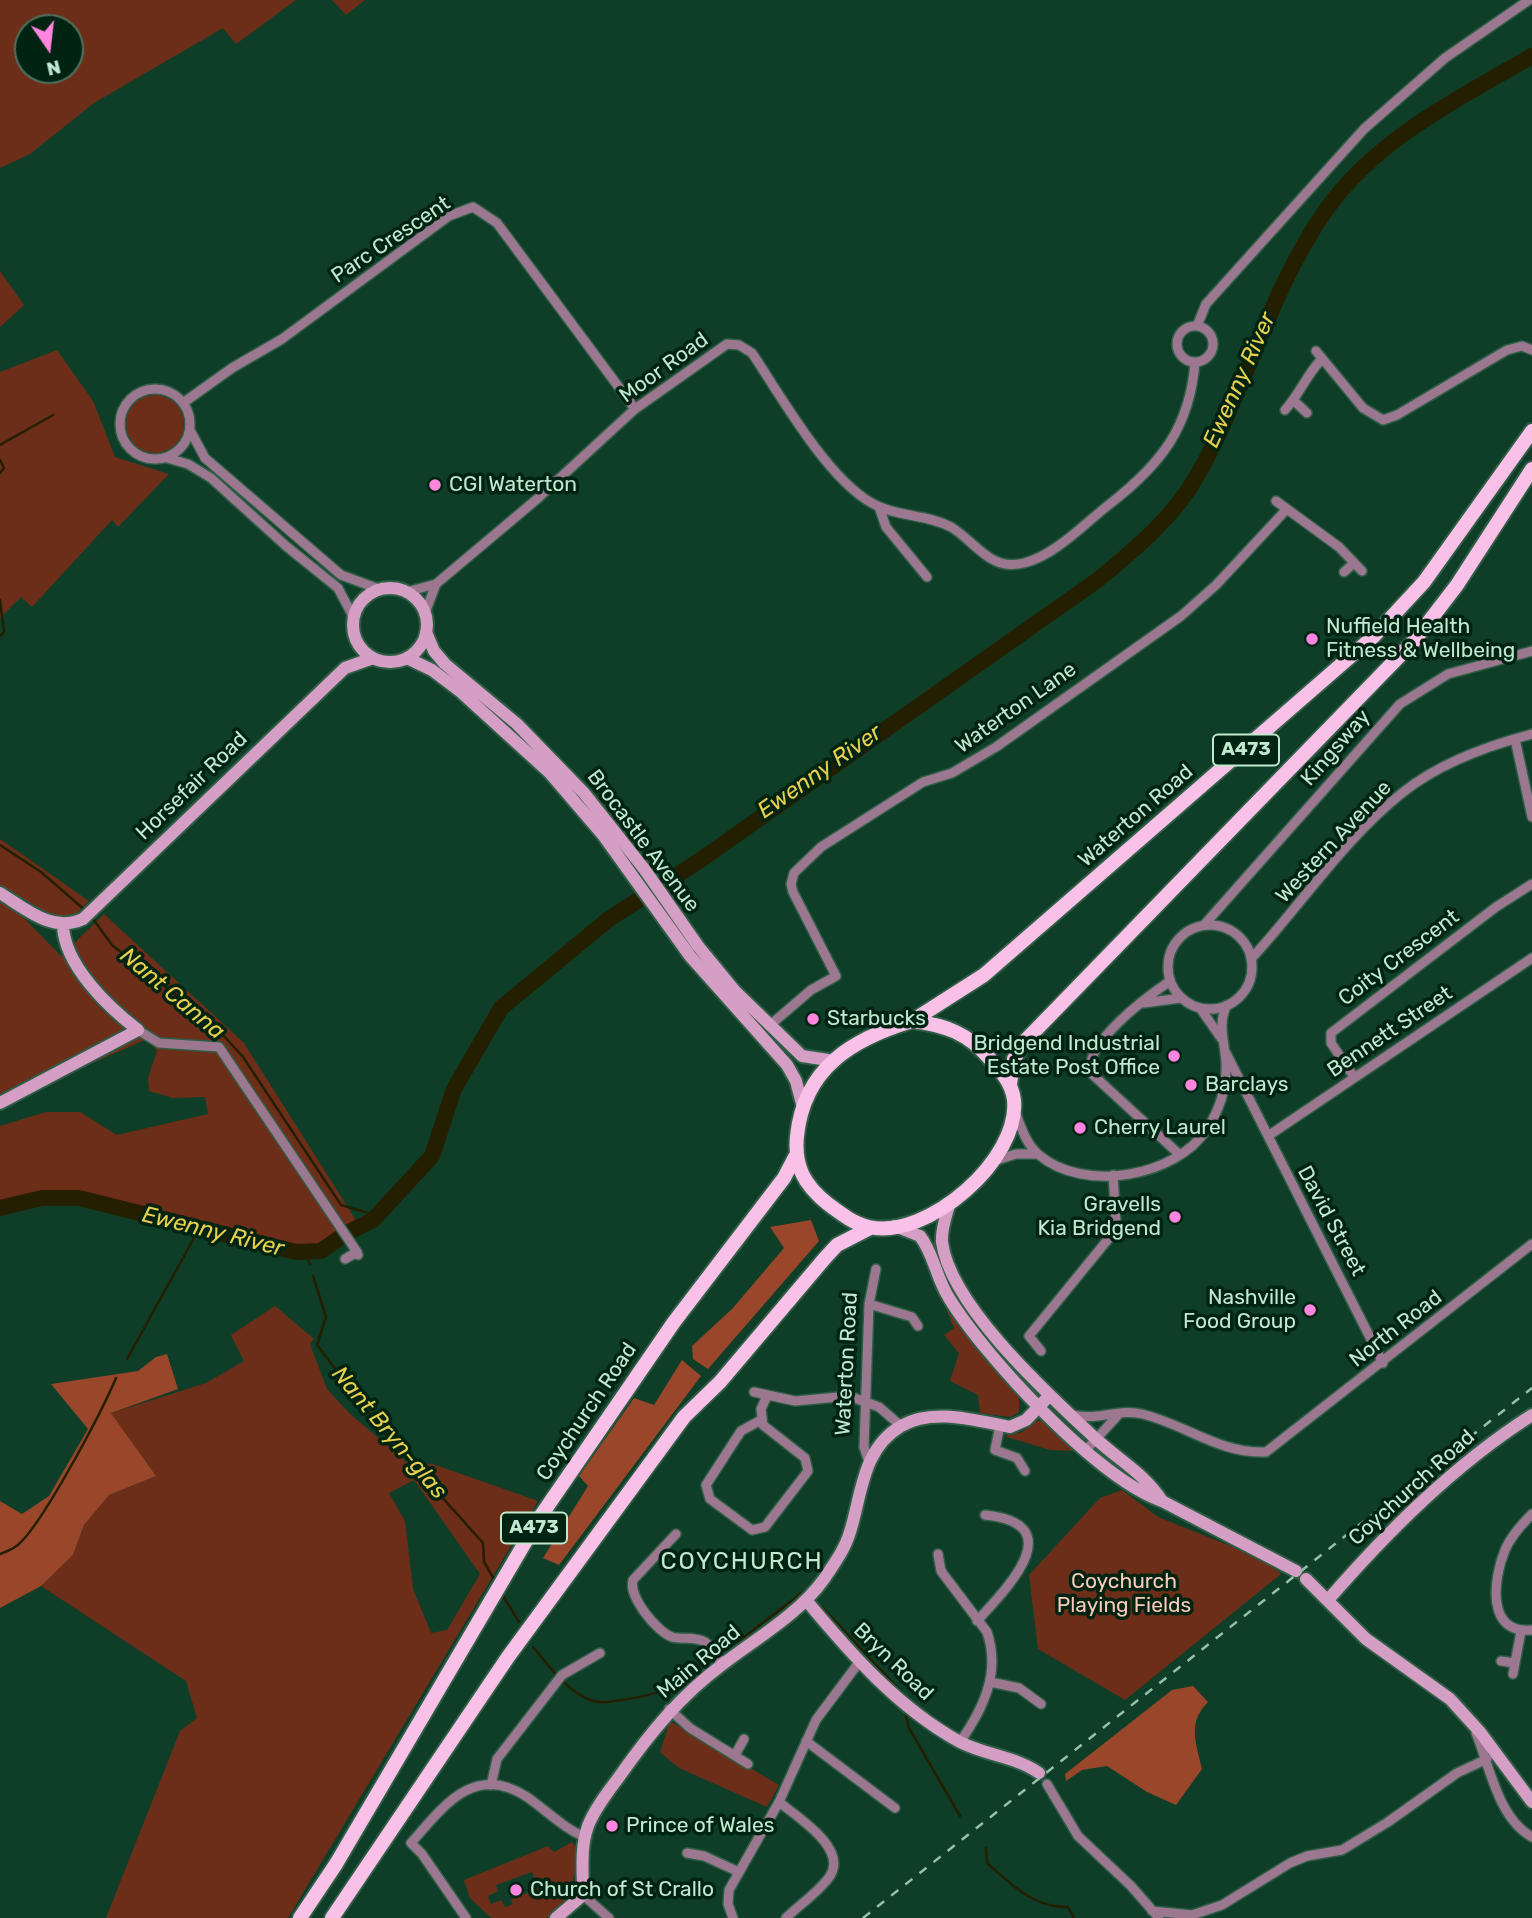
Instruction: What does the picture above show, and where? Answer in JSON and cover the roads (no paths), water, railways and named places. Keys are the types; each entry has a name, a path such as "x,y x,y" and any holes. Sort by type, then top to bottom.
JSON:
{"main road":[{"name":"Waterton Road","path":"912,1021 984,975 1374,636 1424,582 1532,431"},
{"name":"A473","path":"1010,1084 1014,1059 1026,1040 1414,641 1457,586 1532,469"},
{"path":"912,1021 958,1030 987,1055 1010,1084 1014,1109 1003,1143 990,1163 949,1205 923,1219 895,1226 870,1228 844,1216 818,1196 799,1171 795,1157 802,1104 815,1082 835,1061 876,1032 912,1021"},
{"name":"Coychurch Road","path":"300,1918 342,1853 540,1517 674,1322 782,1181 795,1157"},
{"name":"A473","path":"332,1918 508,1657 684,1417 720,1382 837,1245 870,1228"}],"street":[{"path":"1197,326 1207,330 1213,345 1205,359 1195,362 1182,356 1177,345 1181,333 1197,326 1206,304 1364,129 1445,58 1530,0"},
{"name":"Parc Crescent","path":"183,403 232,368 282,339 449,216 473,207 497,223 635,409"},
{"name":"Moor Road","path":"406,592 436,584 537,499 635,409 664,391 720,347 739,345 752,353 848,488 879,507 934,520 953,528 988,559 1006,565 1024,563 1044,555 1140,480 1156,463 1186,413 1195,362"},
{"path":"1316,351 1363,408 1382,420 1397,415 1507,349 1521,346 1532,350"},
{"path":"1285,410 1294,401 1302,381 1322,359"},
{"path":"167,458 183,447 191,420 183,403 168,391 148,390 131,399 121,415 121,434 131,450 148,459 167,458 188,464 211,478 286,546 338,587 353,616 356,641 373,658 390,662 407,658 416,651 426,632 425,613 414,597 406,592 379,589 341,575 205,457 190,430"},
{"path":"1294,401 1307,413"},
{"path":"1276,501 1339,547 1362,571"},
{"path":"879,507 886,527 927,577"},
{"name":"Waterton Lane","path":"769,1026 811,990 836,976 793,892 791,884 794,873 821,847 923,782 952,773 996,747 1181,616 1216,585 1286,510"},
{"path":"1344,572 1354,563"},
{"name":"Moor Road","path":"425,613 436,584"},
{"path":"353,616 363,599 379,589"},
{"name":"Brocastle Avenue","path":"426,632 445,664 546,751 584,793 726,999 787,1065 796,1081 802,1104"},
{"name":"Horsefair Road","path":"345,668 356,641"},
{"name":"Kingsway","path":"1204,925 1400,704 1448,674 1532,651"},
{"name":"Horsefair Road","path":"63,925 83,919 107,898 177,826 345,668 373,658"},
{"name":"Brocastle Avenue","path":"407,658 432,670 461,692 550,773 640,874"},
{"name":"Western Avenue","path":"1251,959 1359,834 1401,793 1454,761 1532,734"},
{"path":"1516,738 1532,817"},
{"name":"Coity Crescent","path":"1354,1077 1331,1043 1331,1033 1485,915 1532,884"},
{"path":"0,893 44,920 63,925 65,947 88,980 138,1031 159,1043 219,1046 356,1251 345,1259"},
{"name":"Brocastle Avenue","path":"662,907 769,1026 802,1056 835,1061"},
{"path":"1014,1109 1023,1133 1037,1154 1066,1170 1112,1175 1159,1166 1180,1155 1206,1131 1223,1092 1224,1050 1221,1038 1200,1008 1181,998 1170,981 1169,956 1174,944 1183,934 1204,925 1219,926 1235,933 1251,959 1250,980 1245,990 1227,1005 1200,1008"},
{"name":"Bennett Street","path":"1268,1136 1532,958"},
{"path":"1170,981 1139,1004 1092,1055 1089,1063 1092,1074 1180,1155"},
{"path":"1139,1004 1181,998"},
{"path":"1221,1038 1227,1005"},
{"path":"0,1103 138,1031"},
{"name":"David Street","path":"1224,1050 1383,1363"},
{"path":"1223,1092 1246,1096"},
{"path":"990,1163 1016,1154 1037,1154"},
{"path":"1041,1351 1029,1336 1114,1233 1116,1221 1112,1175"},
{"path":"949,1205 943,1226 943,1245 964,1294 992,1333 1050,1395 1152,1485 1162,1501"},
{"path":"895,1226 920,1236 947,1296 960,1315 1039,1406 1086,1450 1143,1495 1162,1501 1301,1575 1366,1639 1450,1699 1473,1724 1532,1802"},
{"name":"North Road","path":"1120,1413 1141,1413 1236,1451 1266,1452 1532,1244"},
{"name":"Waterton Road","path":"869,1462 864,1447 869,1304 876,1269"},
{"path":"869,1304 912,1317 918,1326"},
{"path":"754,1392 795,1401 849,1396 866,1401 901,1426"},
{"path":"869,1462 886,1437 901,1426 944,1416 1000,1425 1018,1425 1050,1395"},
{"path":"761,1420 768,1429 806,1458 808,1471 765,1527 752,1530 710,1499 706,1490 708,1478 741,1431 761,1420 766,1396"},
{"path":"1072,1415 1091,1419 1120,1413"},
{"path":"1086,1450 1120,1413"},
{"name":"Coychurch Road","path":"1328,1600 1370,1551 1450,1478 1532,1415"},
{"path":"1000,1425 995,1450 1017,1458 1025,1471"},
{"name":"Main Road","path":"585,1837 598,1807 670,1709 717,1656 806,1600 845,1546 869,1462"},
{"path":"977,1621 1021,1571 1026,1559 1024,1532 1018,1523 1009,1517 985,1515"},
{"path":"1530,1519 1504,1552 1496,1601 1499,1615 1509,1627 1521,1631 1532,1630"},
{"path":"676,1534 633,1580 633,1594 667,1634 700,1639 717,1656"},
{"path":"938,1555 941,1570 991,1643 990,1682 982,1706 960,1742"},
{"name":"Bryn Road","path":"806,1600 860,1661 908,1707 960,1742 1043,1778 1078,1836 1131,1886 1155,1915"},
{"path":"1502,1661 1514,1668 1521,1631"},
{"path":"491,1785 497,1759 560,1679 600,1653"},
{"path":"733,1918 728,1904 729,1890 779,1802 821,1712 860,1661"},
{"path":"990,1682 1019,1688 1041,1704"},
{"path":"670,1709 690,1728 748,1763"},
{"path":"1473,1724 1507,1812 1517,1828 1532,1837"},
{"path":"735,1755 744,1739"},
{"path":"806,1741 895,1808"},
{"path":"1155,1915 1192,1915 1222,1905 1290,1863 1307,1856 1342,1850 1388,1822 1457,1773 1487,1759"},
{"path":"466,1918 422,1854 411,1843 439,1811 468,1787 491,1785 526,1796 585,1837 583,1895 556,1918"},
{"path":"779,1802 830,1848 834,1866 829,1877 786,1918"},
{"path":"687,1853 704,1856 739,1872"},
{"path":"583,1895 609,1918"}],"waterway":[{"name":"Ewenny River","path":"0,1208 42,1198 79,1198 296,1252 321,1251 345,1234 373,1220 432,1156 454,1089 501,1008 609,919 699,861 1099,579 1153,532 1177,506 1197,476 1230,410 1289,274 1326,210 1346,185 1394,141 1447,105 1532,56"},
{"path":"0,445 53,415"},
{"path":"0,460 4,468 0,473"},
{"path":"0,600 4,632 0,636"},
{"name":"Nant Canna","path":"0,845 41,872 86,911"},
{"name":"Nant Canna","path":"91,916 112,945 213,1024 243,1057 341,1205 379,1216"},
{"path":"127,1359 199,1229"},
{"name":"Nant Bryn-glas","path":"306,1252 310,1264"},
{"name":"Nant Bryn-glas","path":"313,1276 326,1317 317,1345 383,1431 483,1543 484,1562 495,1581"},
{"path":"0,1554 15,1547 39,1519 85,1441 116,1378"},
{"name":"Nant Bryn-glas","path":"716,1650 740,1640 803,1592"},
{"name":"Nant Bryn-glas","path":"503,1596 519,1622"},
{"name":"Nant Bryn-glas","path":"822,1607 908,1699"},
{"name":"Nant Bryn-glas","path":"533,1647 576,1693 601,1702 637,1698 662,1691 711,1654"},
{"name":"Nant Bryn-glas","path":"906,1715 909,1728 960,1816"},
{"name":"Nant Bryn-glas","path":"986,1848 987,1863 1015,1887 1045,1904 1068,1907 1074,1918"}],"railway":[{"path":"863,1918 1532,1388"}],"place":[{"name":"CGI Waterton","path":"435,485"},
{"name":"Nuffield Health Fitness & Wellbeing","path":"1312,639"},
{"name":"Starbucks","path":"813,1019"},
{"name":"Bridgend Industrial Estate Post Office","path":"1174,1056"},
{"name":"Barclays","path":"1191,1085"},
{"name":"Cherry Laurel","path":"1080,1128"},
{"name":"Gravells Kia Bridgend","path":"1175,1217"},
{"name":"Nashville Food Group","path":"1310,1310"},
{"name":"Prince of Wales","path":"612,1826"},
{"name":"Church of St Crallo","path":"516,1890"}],"district":[{"name":"COYCHURCH","path":"742,1562"}],"park label":[{"name":"Coychurch Playing Fields","path":"1124,1594"}]}
